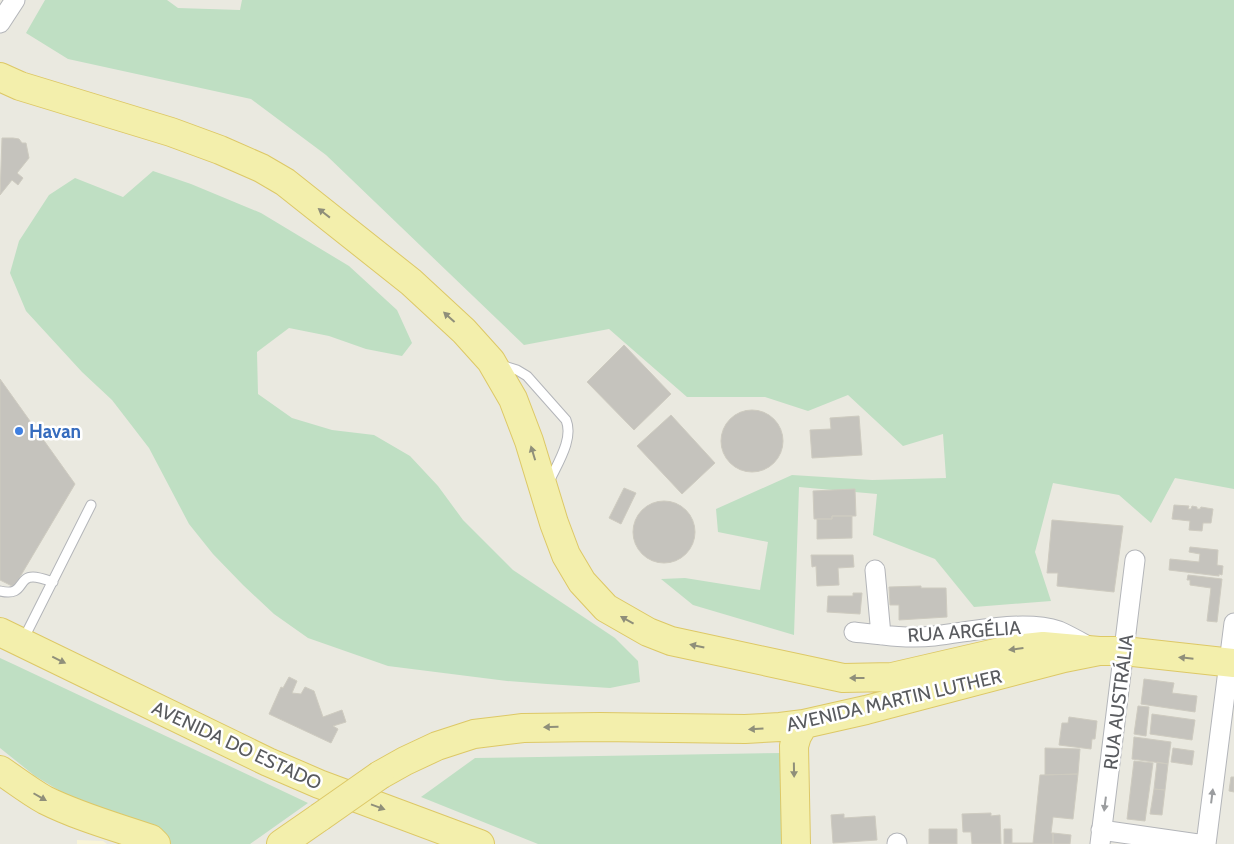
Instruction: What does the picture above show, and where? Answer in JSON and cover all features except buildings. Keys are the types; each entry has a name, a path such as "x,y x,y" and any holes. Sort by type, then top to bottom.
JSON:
{"main road":[{"path":"0,76 20,86 171,132 261,168 285,182 411,282 464,331 491,362 513,399 529,441 566,555 582,582 606,608 648,632 671,641 843,678 892,677 1013,649 1043,646 1112,651"},
{"name":"AVENIDA DO ESTADO","path":"11,637 277,766 364,802 480,844"},
{"name":"AVENIDA MARTIN LUTHER","path":"281,844 380,775 437,746 474,734 523,728 600,726 780,728 866,710 1064,658 1112,651 1231,663"},
{"path":"796,844 794,746 804,724"},
{"path":"0,770 45,800 151,840 156,844"}],"street":[{"path":"0,23 15,0"},
{"name":"RUA AUSTRÁLIA","path":"1100,837 1112,651 1136,560"},
{"path":"875,570 881,635"},
{"path":"1206,844 1231,663 1234,623"},
{"name":"RUA ARGÉLIA","path":"854,632 881,635 932,636 1005,626 1030,627 1058,631 1112,651"},
{"path":"1100,837 1198,844"}],"lane":[{"path":"491,362 517,370 527,376 566,420 569,427 568,437 545,493"},
{"path":"11,637 52,582 90,505"},
{"path":"0,592 10,594 17,590 26,579 33,577 52,582"}],"shaded area":[{"path":"77,840 103,841 107,844 77,844"}],"green space":[{"path":"45,0 167,0 178,8 240,10 242,0 1234,0 1234,489 1175,478 1151,523 1119,495 1053,483 1035,552 1051,601 974,607 935,559 873,535 877,494 799,487 794,635 693,605 661,579 685,578 760,590 768,542 718,532 716,509 792,475 872,480 946,478 943,434 903,446 848,395 808,411 765,397 687,397 609,329 524,345 326,155 251,99 68,59 26,33"},
{"path":"153,171 191,184 261,213 349,266 397,310 412,343 402,356 366,349 329,336 289,328 257,352 258,394 292,418 332,430 374,435 410,456 438,486 463,520 513,570 615,638 638,661 640,682 610,688 547,684 507,681 388,666 308,638 274,614 213,554 189,524 149,448 112,400 82,372 26,311 10,273 19,241 49,195 75,178 123,197"},
{"path":"0,658 308,803 250,844 171,844 155,825 85,806 35,776 0,748"},
{"path":"783,753 786,844 538,844 421,797 475,758"}],"place":[{"name":"Havan","path":"19,431"}]}
